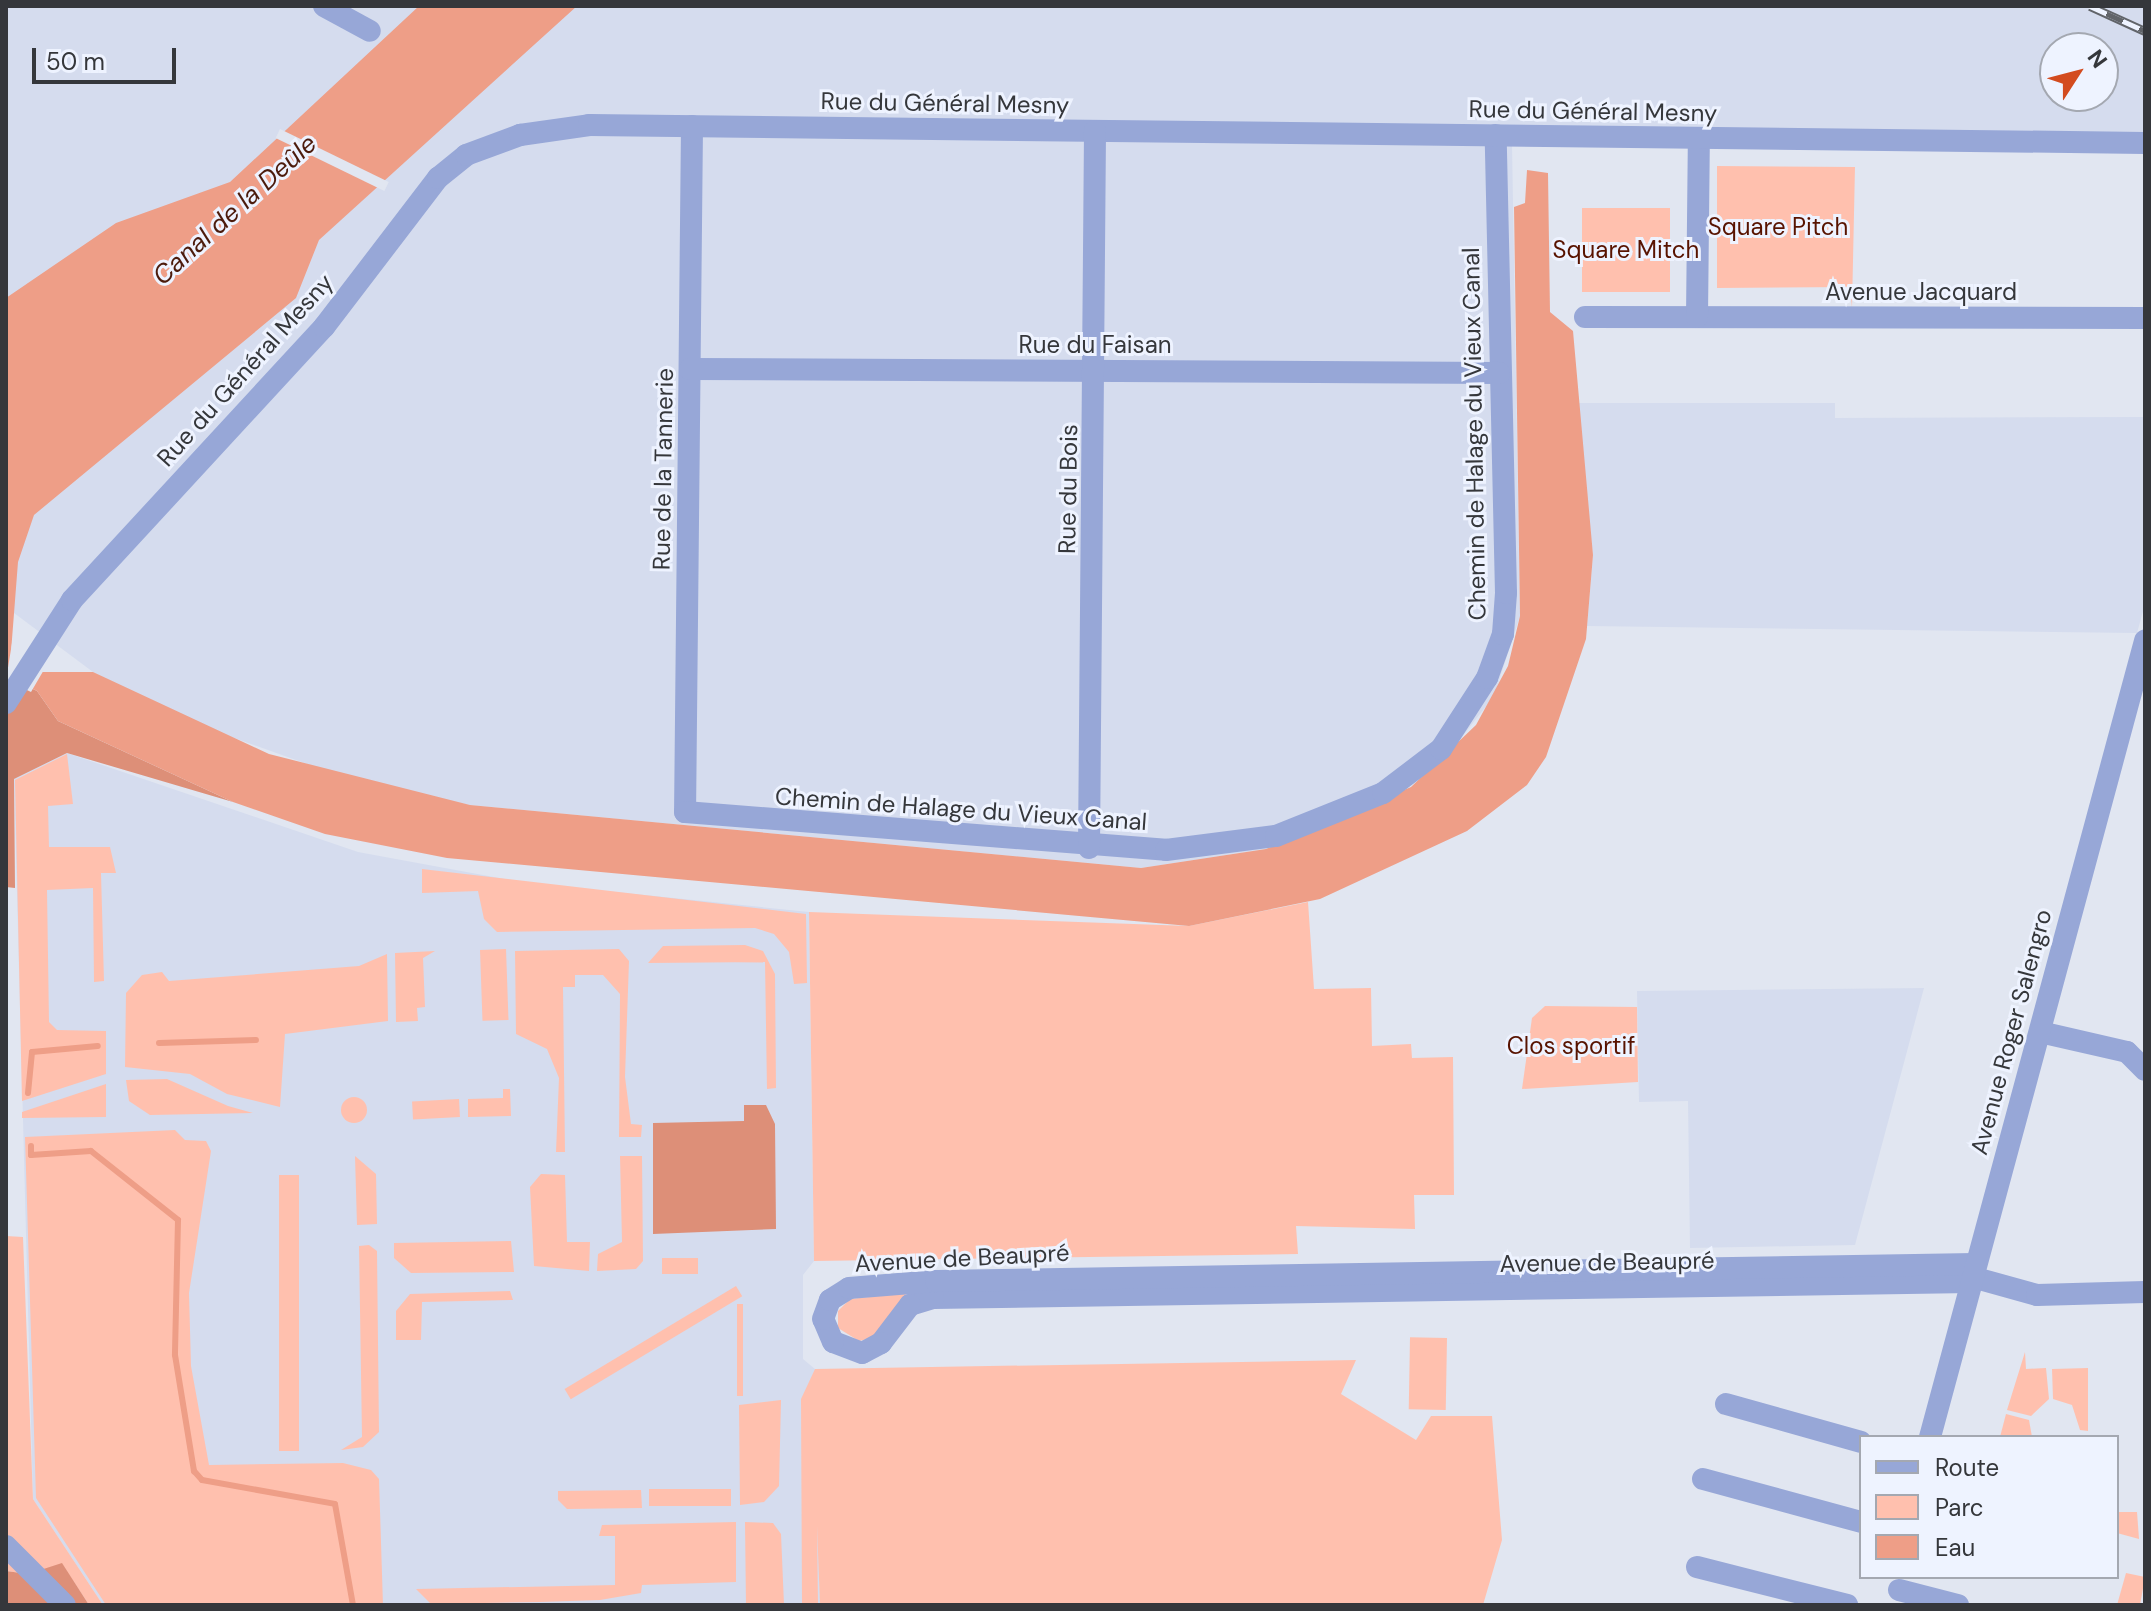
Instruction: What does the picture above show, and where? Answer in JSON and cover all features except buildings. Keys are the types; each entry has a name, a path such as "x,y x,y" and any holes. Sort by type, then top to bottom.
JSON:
{"street":[{"path":"324,6 370,31"},
{"name":"Rue du Général Mesny","path":"6,703 48,634 324,327 453,164 508,139 557,128 692,126 2145,143"},
{"name":"Rue de la Tannerie","path":"685,812 692,126"},
{"name":"Rue du Bois","path":"1089,848 1096,372 1095,131"},
{"name":"Chemin de Halage du Vieux Canal","path":"685,812 1089,848 1196,849 1276,836 1383,793 1453,735 1503,634 1496,135"},
{"path":"1697,317 1699,139"},
{"name":"Avenue Jacquard","path":"1585,317 2145,318"},
{"name":"Rue du Faisan","path":"690,369 1499,373"},
{"name":"Avenue Roger Salengro","path":"1931,1435 2145,641"},
{"path":"2040,1032 2127,1052 2145,1070"},
{"path":"1973,1275 2037,1295 2145,1292"},
{"name":"Avenue de Beaupré","path":"1973,1275 933,1298 910,1305 881,1343 862,1353 833,1342 823,1319 830,1300 849,1288 936,1281 1973,1275"},
{"path":"1726,1404 1859,1441"},
{"path":"1703,1479 1859,1521"},
{"path":"6,1546 42,1575 65,1605"},
{"path":"6,1561 42,1575"},
{"path":"1697,1567 1847,1605"},
{"path":"1896,1591 1958,1605"}],"shaded area":[{"path":"6,6 2145,6 2145,144 1512,144 1520,616 1494,696 1441,764 1333,826 1266,849 1141,868 470,805 355,781 192,723 93,672 6,607"},
{"path":"1576,403 1835,403 1835,418 2145,417 2145,604 2137,633 1587,626 1593,555"},
{"path":"6,676 37,691 58,721 233,802 67,753 14,779 15,888 6,887"},
{"path":"67,753 358,852 527,883 809,912 814,1261 803,1275 803,1359 815,1369 820,1605 103,1605 33,1499 14,779"},
{"path":"1924,988 1855,1245 1690,1248 1688,1101 1639,1102 1637,991"},
{"path":"744,1105 766,1105 775,1124 776,1229 653,1234 653,1123 744,1121"},
{"path":"62,1563 89,1605 6,1605 6,1571 28,1574"}],"green space":[{"name":"Square Pitch","path":"1717,166 1855,167 1852,308 1850,287 1717,288"},
{"name":"Square Mitch","path":"1582,208 1670,208 1670,292 1582,292"},
{"path":"67,754 73,804 48,806 49,847 110,847 116,873 101,873 104,981 94,982 93,888 47,890 49,1022 57,1030 106,1031 106,1074 22,1101 15,780"},
{"path":"422,869 806,914 807,983 794,984 789,952 774,934 755,928 497,932 484,919 478,891 422,893"},
{"path":"1308,902 1314,989 1371,988 1372,1046 1411,1044 1412,1058 1453,1057 1454,1195 1414,1195 1415,1229 1296,1226 1298,1254 814,1261 809,912 1189,926"},
{"path":"745,945 763,951 775,974 776,1088 767,1089 765,962 648,963 663,946"},
{"path":"506,949 508,1020 482,1021 480,950"},
{"path":"619,949 629,961 625,1077 631,1124 642,1125 641,1137 619,1137 620,994 603,975 575,975 575,987 563,987 565,1152 556,1152 559,1078 547,1049 516,1034 515,951"},
{"path":"435,951 423,958 425,1007 417,1008 418,1021 396,1022 395,953"},
{"path":"387,954 388,1021 285,1034 280,1107 227,1094 190,1074 125,1067 126,993 142,975 162,972 169,981 359,966"},
{"name":"Clos sportif","path":"1545,1006 1637,1007 1638,1082 1522,1089 1532,1018"},
{"path":"167,1079 228,1106 253,1113 150,1115 129,1101 126,1080"},
{"path":"106,1084 106,1117 22,1118 22,1112"},
{"path":"503,1089 510,1089 511,1116 468,1117 468,1099 503,1098"},
{"path":"354,1097 363,1101 367,1110 363,1119 354,1123 345,1119 341,1110 345,1101"},
{"path":"459,1099 460,1117 413,1119 412,1101"},
{"path":"175,1130 185,1140 206,1141 211,1151 189,1293 191,1366 209,1465 343,1463 371,1470 379,1479 383,1605 106,1605 36,1498 25,1137"},
{"path":"355,1156 376,1174 377,1224 357,1225"},
{"path":"620,1156 642,1156 643,1261 636,1269 597,1271 598,1254 622,1242"},
{"path":"541,1174 565,1175 567,1242 590,1242 589,1271 534,1266 530,1187"},
{"path":"279,1175 299,1175 299,1451 279,1451"},
{"path":"6,1236 23,1237 33,1499 103,1605 89,1605 62,1564 28,1574 6,1571"},
{"path":"511,1241 514,1272 411,1273 394,1258 394,1243"},
{"path":"369,1245 377,1251 379,1432 363,1447 341,1450 362,1437 359,1246"},
{"path":"662,1258 698,1258 698,1274 662,1274"},
{"path":"736,1286 742,1296 571,1399 565,1389"},
{"path":"510,1291 513,1300 422,1302 421,1340 396,1340 396,1311 410,1294"},
{"path":"907,1293 872,1338 859,1341 838,1328 838,1311 850,1299"},
{"path":"737,1304 743,1304 743,1396 737,1396"},
{"path":"1410,1337 1447,1338 1446,1410 1409,1409"},
{"path":"2025,1352 2026,1369 2046,1368 2049,1399 2031,1416 2007,1410"},
{"path":"1356,1360 1341,1394 1416,1440 1431,1416 1492,1416 1502,1540 1483,1605 820,1605 817,1526 818,1605 802,1605 801,1399 815,1369"},
{"path":"2088,1368 2088,1431 2080,1430 2072,1405 2053,1399 2052,1369"},
{"path":"781,1400 779,1486 764,1502 740,1505 739,1405"},
{"path":"2006,1414 2029,1420 2032,1435 2001,1435"},
{"path":"649,1489 731,1489 731,1506 649,1506"},
{"path":"641,1490 642,1508 567,1509 558,1500 558,1491"},
{"path":"2119,1512 2137,1512 2139,1539 2119,1534"},
{"path":"736,1522 736,1582 642,1585 641,1593 600,1600 540,1602 431,1604 416,1589 615,1585 615,1536 599,1536 602,1525"},
{"path":"745,1522 773,1523 781,1534 784,1605 746,1605"},
{"path":"2126,1573 2145,1577 2140,1605 2117,1605"}],"water":[{"name":"Canal de la Deûle","path":"419,6 577,6 319,240 296,298 34,515 18,562 11,652 41,672 93,672 269,754 470,805 1141,868 1266,849 1411,787 1476,725 1508,666 1520,616 1514,207 1525,203 1527,170 1548,173 1550,312 1573,331 1593,555 1586,639 1546,757 1527,785 1467,831 1320,899 1189,926 447,858 325,834 233,802 58,721 37,691 6,676 6,298 116,223 230,182"}],"pier":[{"path":"280,129 389,182 384,191 276,138"},
{"path":"12,643 25,662 45,668 31,692 6,680"}],"waterway":[{"path":"159,1043 256,1040"},
{"path":"28,1093 32,1052 98,1046"},
{"path":"31,1146 31,1155 91,1151 178,1220 175,1355 194,1471 202,1480 335,1504 353,1605"}],"railway":[{"path":"2090,6 2145,31"}]}
